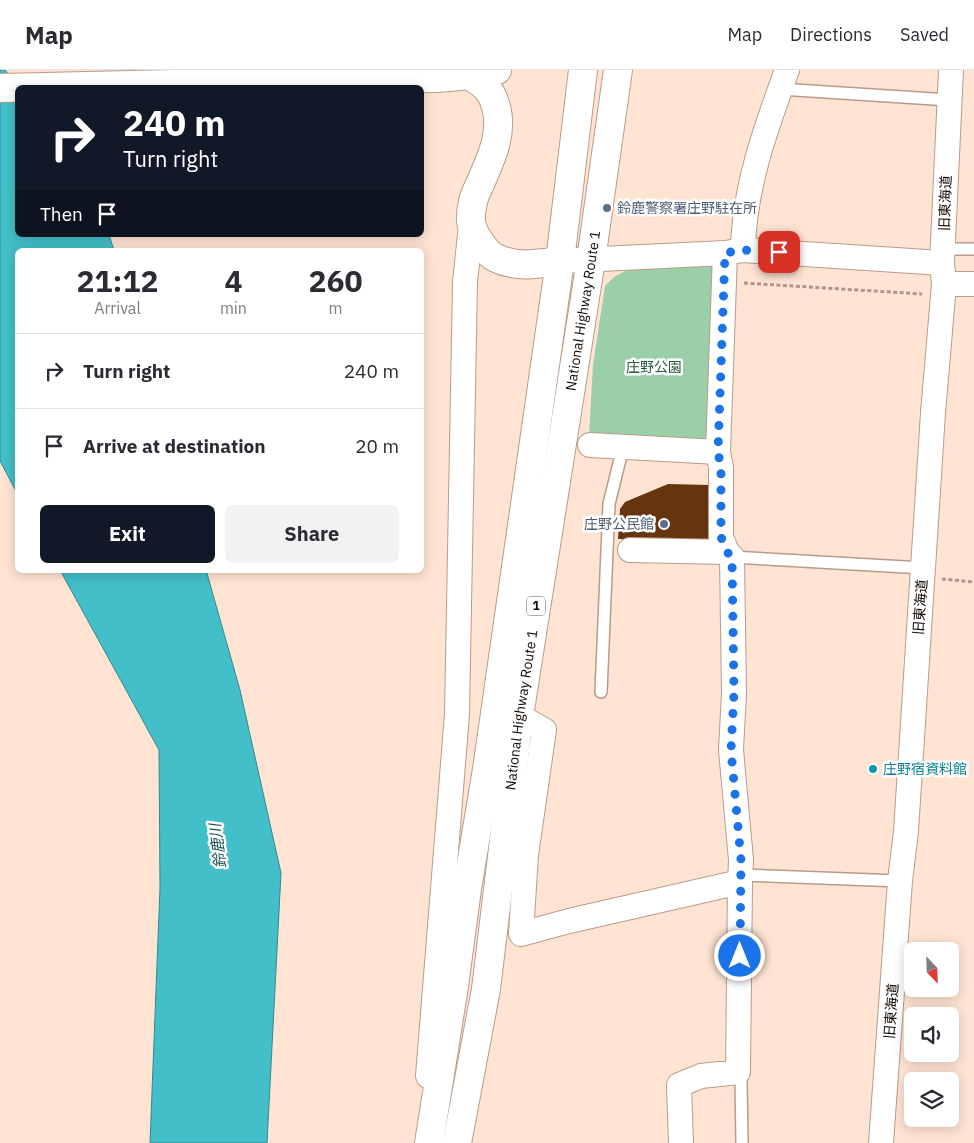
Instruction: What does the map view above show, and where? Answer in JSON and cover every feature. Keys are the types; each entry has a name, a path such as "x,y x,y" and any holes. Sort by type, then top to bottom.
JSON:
{"main road":[{"path":"93,85 436,74 470,76 497,70"},
{"name":"National Highway Route 1","path":"429,1143 487,769 560,261 583,70"},
{"name":"National Highway Route 1","path":"457,1143 486,989 519,716 591,260 618,70"},
{"path":"470,76 482,82 487,88 493,97 498,117 495,148 473,200 470,225 485,250 494,258 510,263 532,265 560,261"},
{"path":"0,88 15,88"}],"street":[{"name":"旧東海道","path":"881,1143 906,822 943,273 951,70"},
{"path":"681,1143 679,1085 701,1076 738,1072 741,879 731,750 734,693 730,555 721,537 721,468 718,452 724,282 734,251 743,232 747,203 763,137 784,80"},
{"path":"424,1143 457,714 464,282 470,225"},
{"path":"560,261 734,251 943,273 974,284"},
{"path":"590,445 718,452"},
{"path":"630,550 730,555"},
{"path":"519,716 544,730 526,856 521,934 741,879"}],"lane":[{"path":"784,80 949,100"},
{"path":"943,273 974,250"},
{"path":"601,692 609,504 624,447"},
{"path":"730,555 923,573"},
{"path":"741,879 900,881"},
{"path":"738,1072 741,1078 742,1143"}],"path":[{"path":"724,282 943,273"},
{"path":"923,573 974,582"}],"green space":[{"name":"庄野公園","path":"714,265 712,433 700,443 589,436 593,365 605,286 614,277 627,270"}],"water":[{"path":"0,70 5,70 17,85 15,85 15,237 110,237 113,248 15,248 15,489 0,461"},
{"name":"鈴鹿川","path":"62,573 207,573 240,690 281,873 267,1143 150,1143 160,888 159,750"}],"building":[{"name":"庄野公民館","path":"668,484 710,485 709,539 618,539 620,509 625,502"}],"place":[{"name":"鈴鹿警察署庄野駐在所","path":"607,208"},
{"name":"庄野公民館","path":"664,524"},
{"name":"庄野宿資料館","path":"873,769"}],"route":[{"path":"740,956 741,860 731,750 734,693 732,557 727,552 721,537 721,468 718,452 725,253 743,250 779,252"}]}
